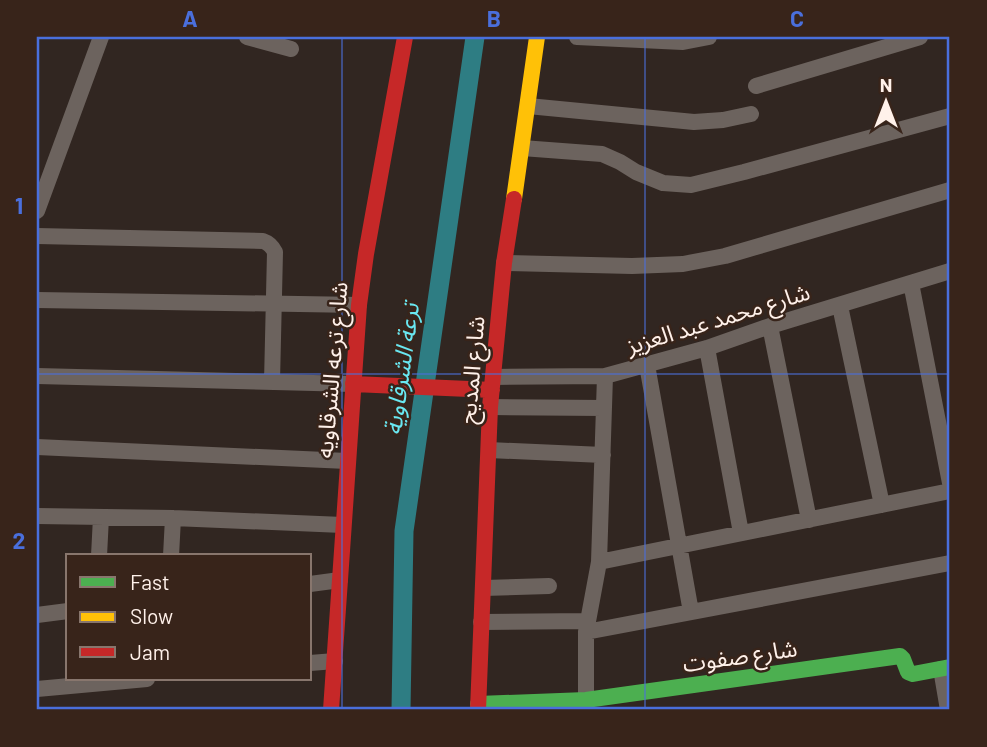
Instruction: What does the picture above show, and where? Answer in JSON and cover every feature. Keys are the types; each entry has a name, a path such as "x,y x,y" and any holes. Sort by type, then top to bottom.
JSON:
{"street":[{"path":"37,211 101,37"},
{"path":"247,37 291,49"},
{"name":"شارع ترعه الشرقاويه","path":"331,710 359,305 405,37"},
{"name":"شارع المديح","path":"478,707 492,391 504,263 537,37"},
{"path":"576,37 709,37"},
{"path":"756,86 920,37"},
{"path":"528,106 694,122 751,114"},
{"path":"522,148 602,155 663,183 691,185 950,116"},
{"path":"504,263 632,266 683,264 725,256 950,190"},
{"path":"37,236 263,241 275,252 272,382"},
{"name":"شارع محمد عبد العزيز","path":"492,391 605,376 707,348 769,326 950,271"},
{"path":"911,284 950,483"},
{"path":"37,300 359,305"},
{"path":"839,306 883,505"},
{"path":"769,326 809,520"},
{"path":"707,348 741,533"},
{"path":"646,365 691,612"},
{"path":"37,376 459,389 492,391 604,408"},
{"path":"586,705 587,626 599,562 605,376"},
{"path":"37,447 347,461"},
{"path":"489,450 603,454"},
{"path":"599,562 950,491"},
{"path":"37,516 343,525"},
{"path":"99,554 102,517"},
{"path":"171,554 173,518"},
{"path":"481,622 587,626 691,612 950,563"},
{"path":"312,584 340,580"},
{"path":"483,588 549,586"},
{"path":"37,615 66,611"},
{"name":"شارع صفوت","path":"478,707 586,705 900,656 910,673 946,668"},
{"path":"312,663 335,661"},
{"path":"946,668 948,710"},
{"path":"37,689 136,680"}],"waterway":[{"name":"ترعة الشرقاوية","path":"401,710 404,531 475,37"}],"traffic: fast":[{"path":"478,704 586,700 900,656 908,672 913,674 950,667"}],"traffic: slow":[{"path":"514,199 537,37"}],"traffic: jam":[{"path":"331,710 359,305 405,37"},
{"path":"478,710 490,407 504,263 514,199"},
{"path":"353,384 492,390"}]}
